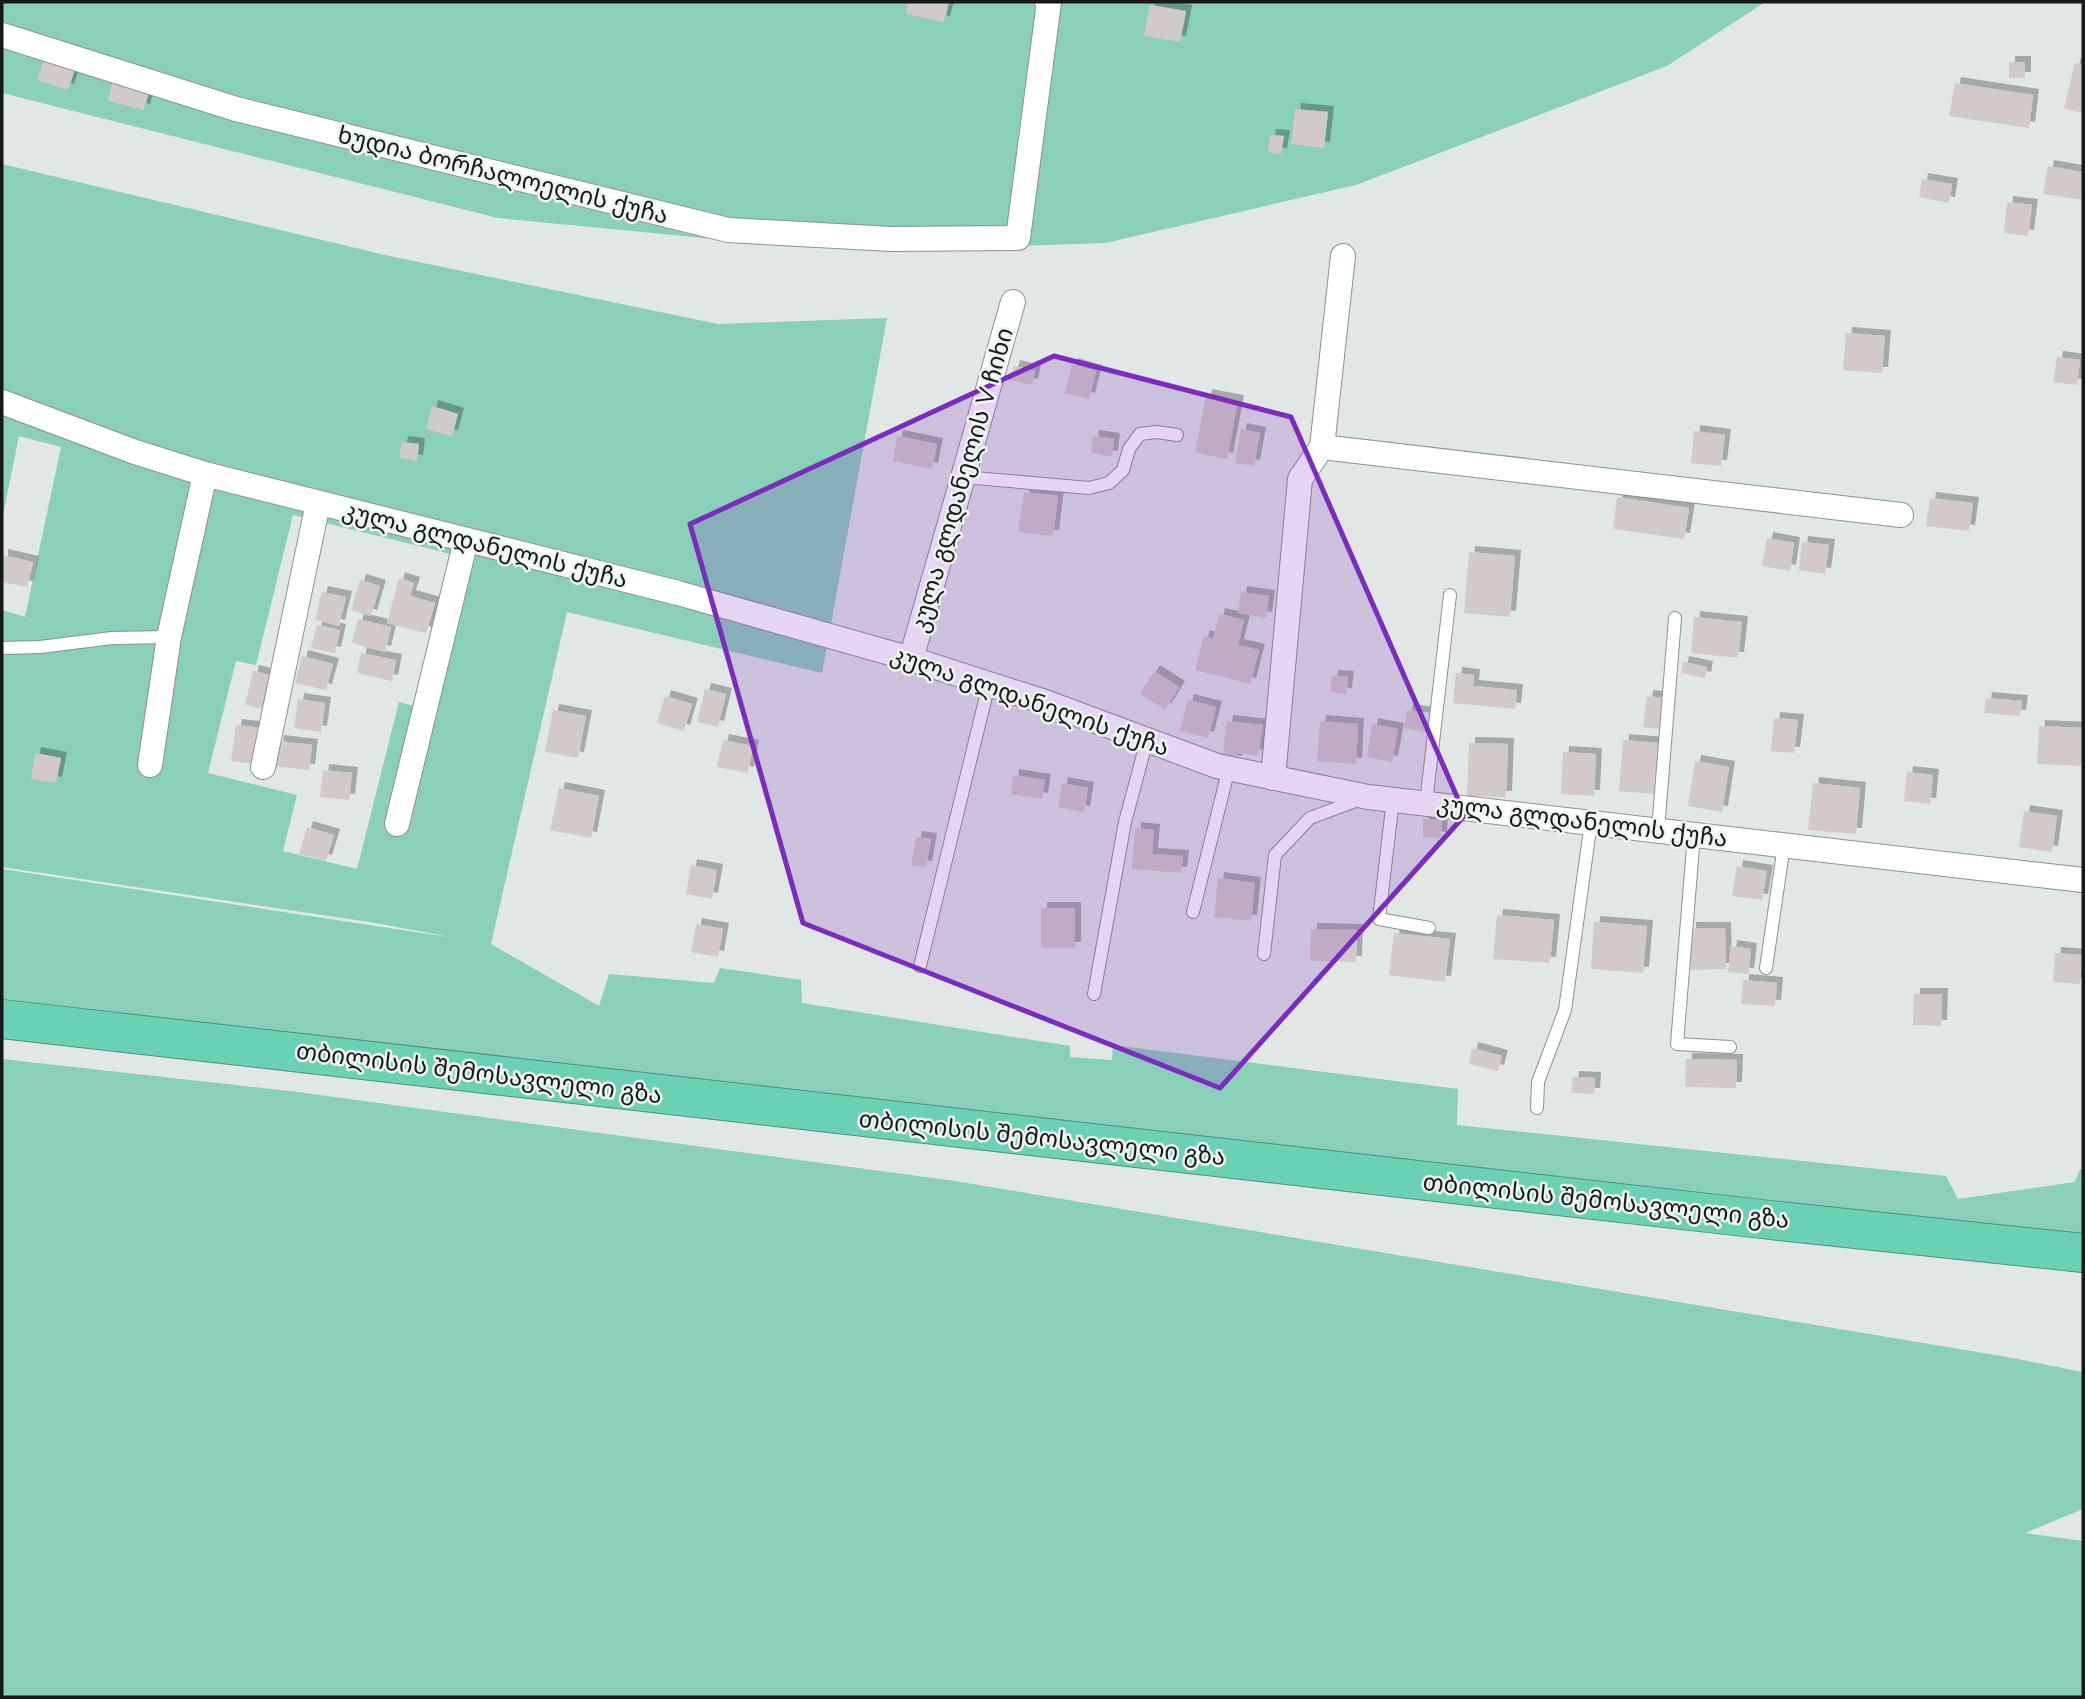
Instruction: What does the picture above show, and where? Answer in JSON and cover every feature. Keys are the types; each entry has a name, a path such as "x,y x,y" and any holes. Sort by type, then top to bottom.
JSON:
{"highway":[{"name":"თბილისის შემოსავლელი გზა","path":"2,1019 1770,1220 2083,1253"}],"street":[{"name":"ხუდია ბორჩალოელის ქუჩა","path":"2,35 236,109 728,230 891,239 1018,238 1047,2"},
{"path":"1273,778 1300,479 1322,447 1343,256"},
{"name":"კულა გლდანელის V ჩიხი","path":"911,659 1013,302"},
{"name":"კულა გლდანელის ქუჩა","path":"2,403 135,452 205,474 678,593 911,659 989,684 1217,766 1367,797 2083,880"},
{"path":"1322,447 1901,515"},
{"path":"150,765 169,637 205,474"},
{"path":"263,768 318,503"},
{"path":"397,824 466,540"}],"lane":[{"path":"963,477 1089,488 1109,482 1123,470 1129,449 1140,434 1157,432 1177,435"},
{"path":"1426,803 1450,595"},
{"path":"1658,830 1675,618"},
{"path":"2,648 40,647 112,638 169,637"},
{"path":"920,965 989,684"},
{"path":"1094,993 1125,822 1147,740"},
{"path":"1192,912 1229,768"},
{"path":"1264,954 1275,855 1310,818 1367,797"},
{"path":"1393,799 1379,919 1429,928"},
{"path":"1537,1108 1538,1082 1565,1010 1591,822"},
{"path":"1694,835 1676,1044 1730,1047"},
{"path":"1766,968 1784,845"}],"highlighted area":[{"path":"1054,356 1291,417 1465,815 1220,1088 803,923 690,524"}],"green space":[{"path":"2,2 1765,2 1667,66 1356,185 1105,243 898,250 724,240 498,218 2,93"},
{"path":"2,164 385,255 718,324 887,318 822,673 567,612 491,944 599,1006 609,974 714,983 720,968 801,980 802,1003 1070,1046 1070,1057 1112,1060 1113,1045 1458,1089 1457,1125 1946,1176 1958,1199 2075,1182 2080,1169 2083,1170 2083,1239 2,1000 2,869 455,938 376,923 2,867 2,610 25,617 61,447 19,436 2,520","holes":["293,515 455,555 417,707 399,702 357,869 283,851 297,795 208,773 236,661 256,665"]},
{"path":"2,1059 290,1091 955,1181 2007,1357 2083,1372 2083,1509 2025,1533 2083,1541 2083,1697 2,1697"}],"building":[{"path":"908,2 949,2 944,22 906,14"},
{"path":"1150,5 1186,11 1180,42 1144,36"},
{"path":"45,56 76,66 68,90 37,80"},
{"path":"2009,62 2025,62 2025,78 2009,78"},
{"path":"2075,63 2083,65 2083,113 2064,108"},
{"path":"113,79 150,88 144,110 108,101"},
{"path":"1955,83 2033,95 2029,128 1949,116"},
{"path":"1295,109 1328,112 1324,148 1291,144"},
{"path":"1270,135 1284,136 1281,154 1268,152"},
{"path":"2048,166 2083,172 2083,200 2043,194"},
{"path":"1922,179 1952,184 1949,203 1919,197"},
{"path":"2007,202 2032,205 2028,236 2004,233"},
{"path":"1846,333 1885,336 1882,373 1843,370"},
{"path":"2057,357 2080,360 2077,385 2053,382"},
{"path":"1072,364 1096,371 1089,399 1065,393"},
{"path":"1014,366 1035,371 1032,385 1010,380"},
{"path":"1206,395 1238,401 1227,459 1195,453"},
{"path":"432,406 458,414 452,436 426,429"},
{"path":"1241,429 1260,433 1254,466 1235,463"},
{"path":"1694,431 1725,435 1721,466 1691,463"},
{"path":"897,436 937,444 932,469 893,461"},
{"path":"1093,436 1114,439 1112,457 1091,453"},
{"path":"402,442 419,444 417,461 399,458"},
{"path":"1024,492 1058,496 1053,536 1018,532"},
{"path":"1617,497 1689,508 1684,539 1613,529"},
{"path":"1930,498 1973,503 1969,531 1926,526"},
{"path":"1767,538 1794,543 1790,571 1762,566"},
{"path":"1802,542 1829,545 1825,574 1799,570"},
{"path":"1469,552 1515,556 1510,617 1464,613"},
{"path":"2,555 33,562 27,587 2,582"},
{"path":"399,578 414,583 410,596 435,603 426,633 387,623"},
{"path":"360,580 380,586 371,616 351,610"},
{"path":"322,592 346,597 339,626 315,620"},
{"path":"1241,592 1269,596 1266,618 1238,613"},
{"path":"1219,614 1244,620 1238,645 1259,650 1250,684 1195,670 1204,636 1213,639"},
{"path":"1694,617 1742,622 1738,658 1691,653"},
{"path":"358,619 391,627 385,652 352,643"},
{"path":"317,625 340,630 335,653 311,648"},
{"path":"361,653 396,660 392,681 357,673"},
{"path":"302,656 333,664 326,690 295,683"},
{"path":"1683,662 1707,667 1705,678 1681,673"},
{"path":"253,671 279,677 271,711 245,705"},
{"path":"1154,671 1179,687 1165,710 1140,694"},
{"path":"1456,673 1474,675 1473,686 1517,690 1515,709 1453,703"},
{"path":"1332,676 1348,677 1346,694 1330,692"},
{"path":"705,689 726,694 718,727 697,722"},
{"path":"665,696 692,704 684,731 657,723"},
{"path":"1647,696 1663,698 1660,729 1643,727"},
{"path":"1986,698 2022,701 2020,716 1984,713"},
{"path":"298,699 325,703 321,732 294,728"},
{"path":"1188,700 1216,707 1208,738 1180,731"},
{"path":"553,710 586,716 578,758 545,752"},
{"path":"1407,710 1429,713 1426,732 1404,728"},
{"path":"1774,718 1798,720 1794,753 1771,751"},
{"path":"1227,721 1263,725 1258,756 1237,753 1236,762 1222,760"},
{"path":"1320,721 1358,724 1356,764 1317,761"},
{"path":"1372,724 1398,729 1392,762 1367,757"},
{"path":"236,725 262,728 257,764 231,761"},
{"path":"2039,726 2083,728 2081,766 2037,764"},
{"path":"723,740 753,746 748,773 717,767"},
{"path":"1623,740 1659,743 1654,794 1619,791"},
{"path":"278,741 312,745 309,770 275,766"},
{"path":"1469,743 1508,744 1506,797 1467,796"},
{"path":"1563,752 1596,754 1594,796 1561,794"},
{"path":"35,753 61,758 56,783 31,779"},
{"path":"1695,761 1729,767 1722,812 1688,806"},
{"path":"323,770 352,773 349,800 320,797"},
{"path":"1907,772 1933,775 1930,804 1904,801"},
{"path":"1013,775 1045,780 1042,799 1011,794"},
{"path":"1062,783 1088,788 1084,812 1058,807"},
{"path":"1813,783 1860,788 1856,834 1808,830"},
{"path":"559,788 599,796 591,838 550,830"},
{"path":"2024,811 2057,816 2052,852 2019,847"},
{"path":"1423,819 1442,820 1441,838 1423,837"},
{"path":"307,827 334,835 326,861 299,854"},
{"path":"1135,828 1154,830 1152,854 1183,856 1181,873 1132,869"},
{"path":"916,837 931,839 926,867 911,865"},
{"path":"691,865 717,870 712,899 686,894"},
{"path":"1737,866 1767,871 1762,900 1732,896"},
{"path":"1218,878 1255,883 1251,921 1214,917"},
{"path":"1041,908 1075,908 1075,948 1041,948"},
{"path":"1497,915 1554,920 1550,963 1493,959"},
{"path":"1594,922 1647,926 1643,973 1591,969"},
{"path":"696,924 723,929 718,957 691,952"},
{"path":"1690,928 1725,928 1726,969 1691,970"},
{"path":"1311,929 1357,930 1356,962 1310,961"},
{"path":"1394,933 1450,939 1445,982 1389,975"},
{"path":"1731,946 1751,949 1748,974 1728,972"},
{"path":"2055,953 2082,955 2080,984 2053,982"},
{"path":"1743,980 1777,983 1775,1006 1741,1004"},
{"path":"1914,994 1942,994 1941,1026 1913,1025"},
{"path":"1472,1048 1502,1056 1498,1071 1469,1064"},
{"path":"1686,1059 1737,1060 1736,1088 1685,1087"},
{"path":"1573,1077 1595,1078 1594,1094 1571,1093"}]}
